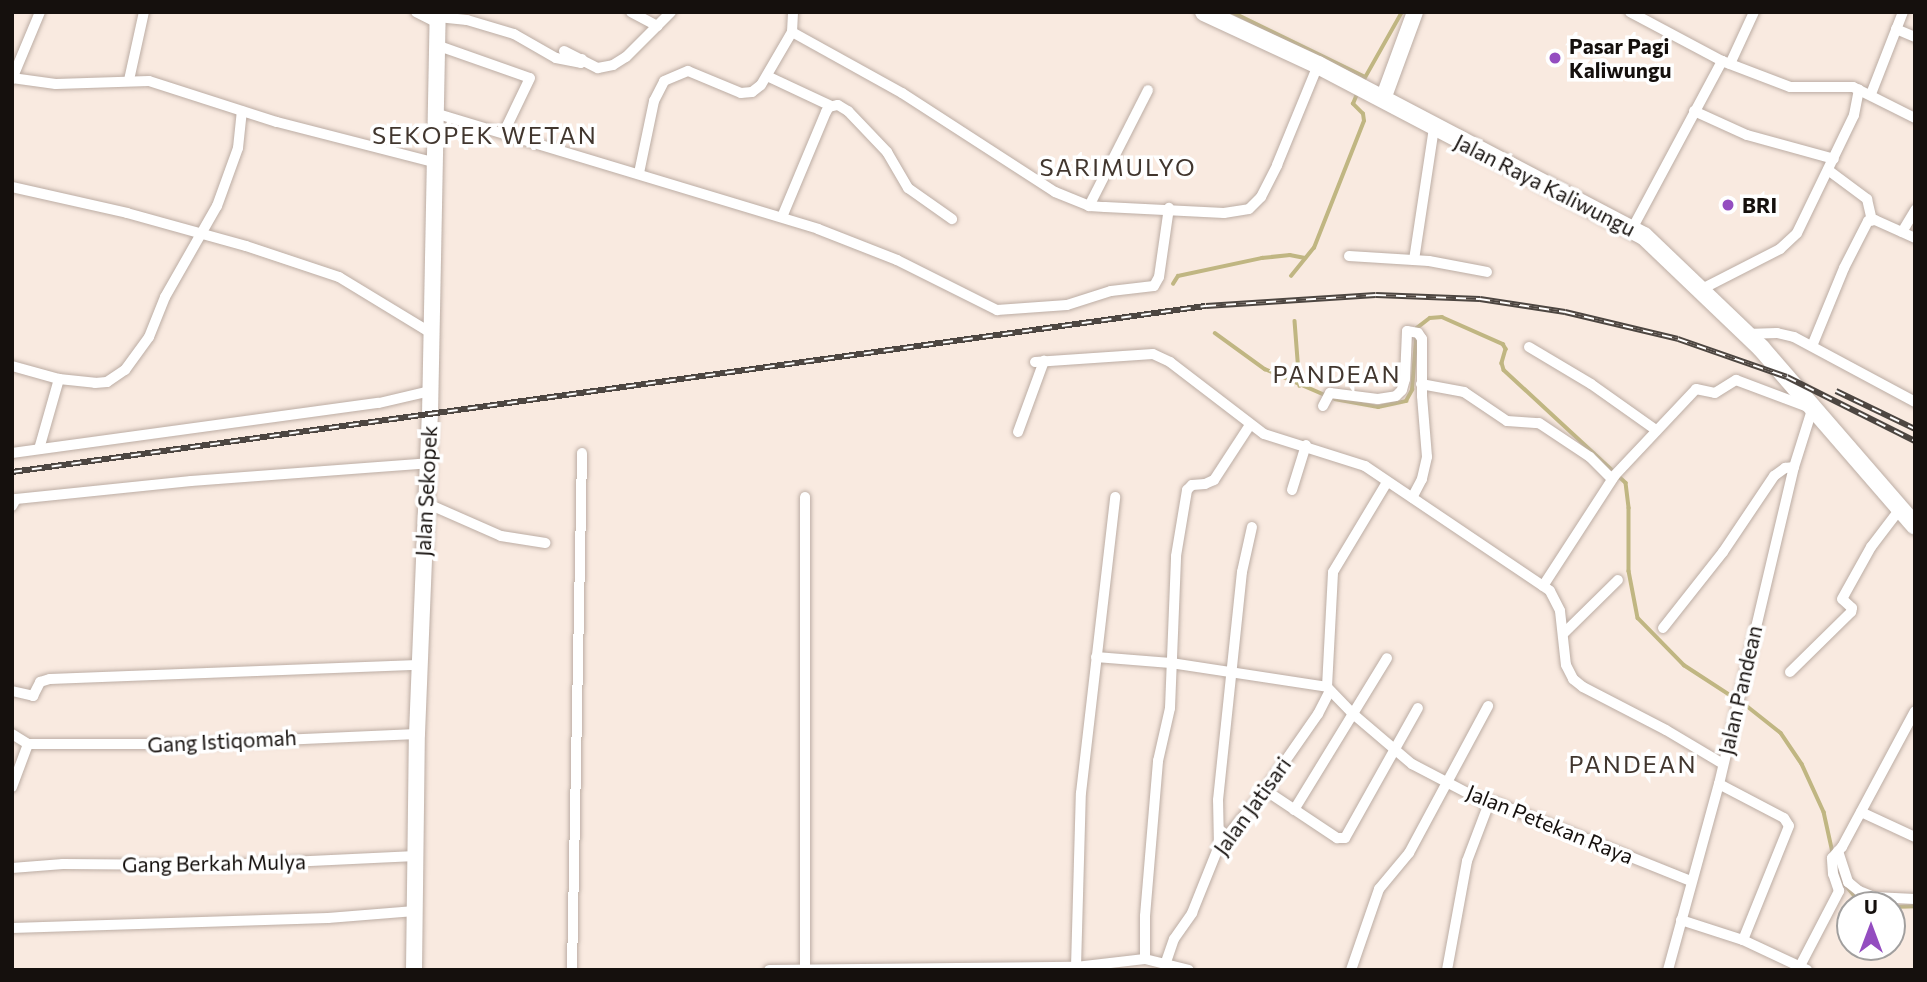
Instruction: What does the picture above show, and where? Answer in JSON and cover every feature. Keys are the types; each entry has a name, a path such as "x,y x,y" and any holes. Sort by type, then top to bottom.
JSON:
{"main road":[{"name":"Jalan Raya Kaliwungu","path":"1203,12 1233,18 1434,128 1632,229 1669,258 1746,334 1915,526"}],"street":[{"path":"40,12 12,78 56,84 129,80 156,82 242,111 437,163"},
{"path":"129,80 144,12"},
{"path":"416,12 438,19 467,20 514,34 556,58 582,61"},
{"path":"631,12 657,26"},
{"path":"564,51 598,68 613,65 626,57 671,12"},
{"path":"639,173 654,101 664,81 688,71 745,94 761,85 767,76 792,32 793,12"},
{"path":"1370,92 1415,12"},
{"path":"1630,12 1726,62 1790,88 1864,91 1915,118"},
{"path":"1632,229 1694,111 1754,12"},
{"path":"1700,290 1780,249 1791,240 1834,159 1902,13"},
{"name":"Jalan Sekopek","path":"414,970 415,911 411,856 428,463 437,163 438,19"},
{"path":"1896,29 1915,37"},
{"path":"792,32 902,93 1055,191 1089,205 1238,213 1256,202 1277,165 1318,65"},
{"path":"439,46 530,78 504,132"},
{"path":"767,76 831,106 843,106 887,152 908,188 951,219"},
{"path":"1089,205 1148,90"},
{"path":"782,217 831,106"},
{"path":"12,366 59,379 107,382 125,370 149,337 165,297 203,234 238,148 242,111"},
{"path":"1694,111 1747,135 1834,159"},
{"path":"438,114 782,217 897,260 978,303 1006,311 1067,305 1111,291 1154,286 1159,277 1169,208"},
{"path":"1414,260 1434,128"},
{"path":"1828,170 1867,199 1872,220"},
{"path":"12,187 111,209 203,234 339,276 431,333"},
{"path":"1902,232 1915,210"},
{"path":"1872,220 1915,239"},
{"path":"1812,346 1844,268 1865,226 1872,220"},
{"path":"1349,256 1414,260 1487,272"},
{"path":"1325,400 1396,396 1402,390 1405,379 1407,331 1416,332 1422,339 1421,384 1427,457 1422,480 1412,498"},
{"path":"1746,334 1783,334 1812,346 1915,402"},
{"path":"1529,347 1591,384 1657,430"},
{"path":"1018,432 1040,361 1153,354 1170,362 1250,425 1264,433 1365,466 1543,586 1556,599 1569,672 1583,687 1666,730 1723,764"},
{"path":"38,449 59,379"},
{"path":"1543,586 1617,474 1696,389 1715,393 1736,380 1811,409"},
{"path":"1421,384 1464,392 1507,421 1539,423 1617,474"},
{"path":"12,453 379,403 430,391"},
{"name":"Jalan Pandean","path":"1668,970 1719,784 1739,689 1811,409"},
{"path":"1145,959 1145,916 1157,774 1170,708 1176,556 1187,490 1192,485 1214,480 1250,425"},
{"path":"1292,490 1306,446"},
{"path":"572,970 582,453"},
{"path":"13,501 392,464 428,463"},
{"path":"1663,628 1723,552 1774,476 1785,468 1794,467"},
{"path":"1096,657 1232,671 1328,689 1333,572 1387,482"},
{"path":"805,497 805,968"},
{"path":"1069,968 1082,793 1115,497"},
{"path":"426,503 502,536 545,543"},
{"path":"1790,672 1851,612 1852,609 1843,598 1871,547 1900,509"},
{"path":"1219,846 1218,800 1242,572 1252,527"},
{"path":"1563,634 1618,580"},
{"path":"1294,810 1387,658"},
{"path":"12,691 33,696 40,682 50,679 418,665"},
{"name":"Jalan Petekan Raya","path":"1328,689 1412,764 1489,803 1691,881"},
{"name":"Jalan Jatisari","path":"1166,962 1174,939 1192,913 1219,846 1265,790 1318,714 1328,689"},
{"path":"1351,970 1379,889 1409,853 1488,706"},
{"path":"1265,790 1337,838 1345,838 1418,708"},
{"path":"1681,920 1743,940 1803,968 1838,894 1835,854 1861,812 1915,711"},
{"path":"12,734 28,744 12,786"},
{"name":"Gang Istiqomah","path":"28,744 190,744 416,734"},
{"path":"1719,784 1784,818 1789,826 1743,940"},
{"path":"1447,970 1467,861 1489,803"},
{"path":"1861,812 1915,837"},
{"path":"1835,854 1848,882 1859,891 1874,897 1915,899"},
{"name":"Gang Berkah Mulya","path":"12,868 63,864 226,865 411,856"},
{"path":"12,928 328,918 415,911"},
{"path":"769,970 1069,968 1124,966 1145,959 1166,962 1189,970"}],"waterway":[{"path":"1232,12 1365,77"},
{"path":"1362,83 1402,12"},
{"path":"1291,276 1314,248 1364,121 1363,114 1353,104 1357,94"},
{"path":"1173,284 1178,276 1262,258 1290,255 1305,258"},
{"path":"1335,399 1378,407 1406,401 1412,390 1417,328 1430,318 1442,317 1503,344 1506,349 1502,363 1504,370 1626,483 1629,508 1629,571 1638,618 1684,665 1747,706 1781,733 1802,764 1824,812 1833,853"},
{"path":"1295,321 1300,386"},
{"path":"1215,333 1265,369 1325,395"},
{"path":"1844,883 1851,891"},
{"path":"1906,906 1915,906"}],"railway":[{"path":"12,472 1206,306 1376,295 1480,299 1565,312 1678,339 1787,377 1915,441"},
{"path":"1836,391 1915,429"}],"place":[{"name":"Pasar Pagi Kaliwungu","path":"1555,58"},
{"name":"BRI","path":"1728,205"}],"district":[{"name":"SEKOPEK WETAN","path":"485,135"},
{"name":"SARIMULYO","path":"1118,167"},
{"name":"PANDEAN","path":"1337,374"},
{"name":"PANDEAN","path":"1633,764"}]}
